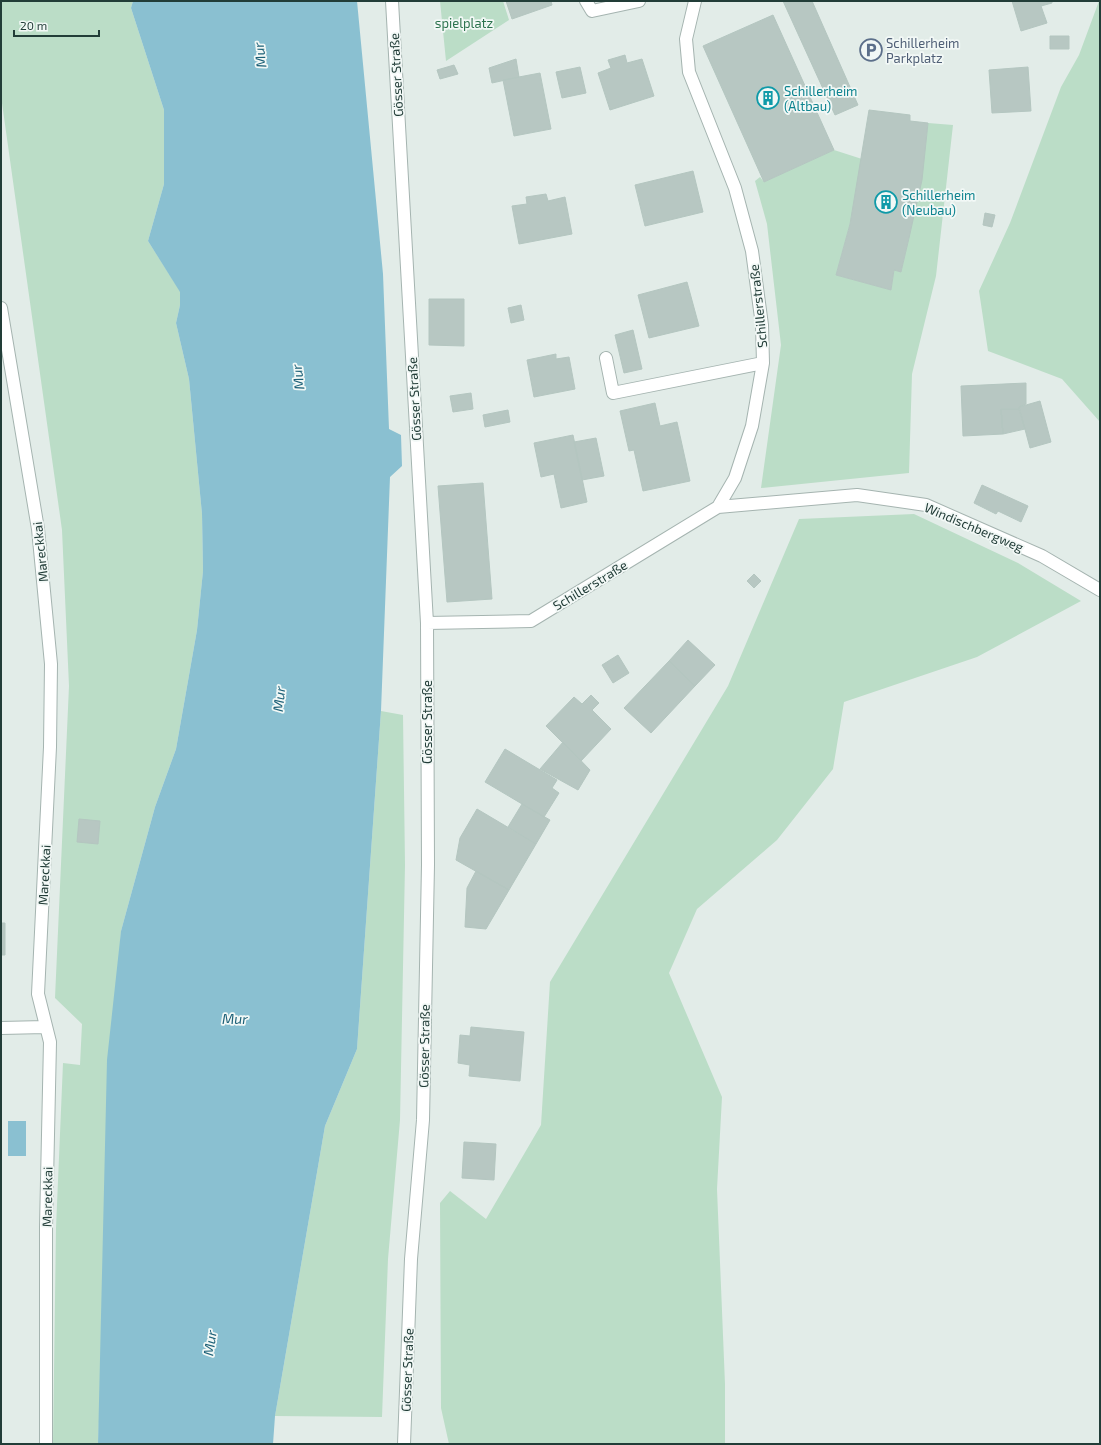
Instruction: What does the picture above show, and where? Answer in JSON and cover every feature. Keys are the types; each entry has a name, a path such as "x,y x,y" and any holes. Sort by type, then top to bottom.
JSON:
{"street":[{"name":"Gösser Straße","path":"392,1 427,623 428,865 423,1120 411,1260 404,1444"},
{"path":"586,1 592,11 639,1"},
{"name":"Schillerstraße","path":"427,623 531,621 718,507 735,478 752,426 763,363 762,326 752,251 735,188 689,72 686,39 695,1"},
{"name":"Mareckkai","path":"1,308 38,530 51,664 50,754 38,994 45,1027 50,1042 46,1228 46,1444"},
{"path":"606,358 613,393 763,363"},
{"name":"Windischbergweg","path":"718,507 856,495 926,505 1042,556 1100,590"},
{"path":"1,1028 45,1027"}],"green space":[{"path":"1,1 133,1 131,8 164,110 164,184 148,241 180,291 180,305 176,323 189,379 202,514 203,571 197,630 176,749 155,807 121,931 98,1444 53,1444 56,1228 63,1063 80,1065 82,1024 55,998 69,686 62,530 1,96"},
{"name":"spielplatz","path":"440,1 503,1 509,20 446,61"},
{"path":"1099,1 1100,422 1062,379 988,351 979,291 1010,223 1061,87 1079,55"},
{"path":"928,123 953,125 936,276 912,374 909,473 761,488 781,345 767,224 755,181 760,177 764,182 834,150 862,159 850,224 836,275 891,290 894,270 901,272 920,179"},
{"path":"914,514 1018,563 1081,601 977,657 844,702 833,769 777,840 697,909 669,973 722,1097 717,1189 725,1384 725,1444 449,1444 441,1408 440,1203 450,1191 486,1219 541,1125 550,982 728,686 799,519"},
{"path":"381,711 403,715 405,865 400,1120 388,1259 382,1417 275,1416 325,1126 357,1049"}],"water":[{"name":"Mur","path":"133,1 357,1 383,274 389,429 401,435 402,466 390,477 381,711 357,1049 325,1126 275,1416 273,1444 98,1444 107,1060 121,931 155,807 176,749 197,630 203,571 202,514 189,379 176,323 180,305 180,292 148,241 164,184 164,110 131,8"},
{"path":"8,1121 26,1121 26,1156 8,1156"}],"building":[{"path":"506,1 551,1 552,5 512,19"},
{"path":"783,1 812,1 858,105 835,115"},
{"path":"1012,1 1052,1 1052,3 1041,6 1047,23 1021,31"},
{"name":"Schillerheim (Altbau)","path":"773,15 834,150 764,182 703,46"},
{"path":"1050,36 1069,36 1069,49 1050,49"},
{"path":"625,55 627,63 642,59 654,96 610,110 598,73 611,68 608,60"},
{"path":"516,59 519,77 492,83 489,68"},
{"path":"454,65 458,74 440,79 437,70"},
{"path":"580,67 586,93 562,98 556,72"},
{"path":"1028,67 1031,111 992,113 989,70"},
{"path":"540,73 551,129 514,136 503,80"},
{"name":"Schillerheim (Neubau)","path":"869,110 910,115 910,121 928,123 922,180 901,272 894,270 891,290 836,275 850,224"},
{"path":"693,171 703,212 645,226 635,185"},
{"path":"546,194 548,201 565,197 572,234 519,244 512,206 527,204 526,197"},
{"path":"985,213 995,215 992,227 983,225"},
{"path":"687,282 699,326 649,338 638,295"},
{"path":"429,299 464,299 464,346 429,345"},
{"path":"521,305 524,320 511,323 508,308"},
{"path":"633,330 642,369 624,373 615,335"},
{"path":"556,354 556,359 569,357 575,389 534,397 527,360"},
{"path":"1026,383 1026,404 1019,407 1019,409 1001,409 1003,434 963,436 961,386"},
{"path":"471,393 473,409 453,412 450,396"},
{"path":"1040,401 1051,442 1030,448 1019,407"},
{"path":"655,403 660,426 677,422 690,481 643,491 634,450 629,451 620,411"},
{"path":"1001,409 1019,409 1025,429 1003,434"},
{"path":"508,410 510,422 485,427 483,415"},
{"path":"573,435 587,502 561,508 554,474 541,477 534,443"},
{"path":"596,438 604,476 582,480 574,442"},
{"path":"483,483 492,599 447,602 438,486"},
{"path":"982,485 1028,506 1021,522 998,511 996,514 974,503"},
{"path":"754,574 761,581 754,588 747,581"},
{"path":"688,640 715,665 695,686 669,661"},
{"path":"618,655 629,673 613,683 602,665"},
{"path":"669,661 695,686 651,733 624,708"},
{"path":"591,695 599,703 592,710 611,729 581,761 546,726 574,697 582,704"},
{"path":"563,742 590,770 578,790 540,769"},
{"path":"505,749 557,780 552,788 559,793 544,817 485,782"},
{"path":"522,804 550,820 536,844 508,827"},
{"path":"477,809 536,844 509,890 456,860 460,838"},
{"path":"79,819 100,821 98,844 77,842"},
{"path":"476,871 509,890 486,929 465,927 467,888"},
{"path":"1,923 5,923 5,955 1,955"},
{"path":"471,1027 524,1032 520,1081 469,1076 470,1065 458,1063 460,1035 470,1036"},
{"path":"464,1142 496,1144 494,1180 462,1178"}],"place":[{"name":"Schillerheim Parkplatz","path":"871,50"},
{"name":"Schillerheim (Altbau)","path":"768,98"},
{"name":"Schillerheim (Neubau)","path":"886,202"}]}
